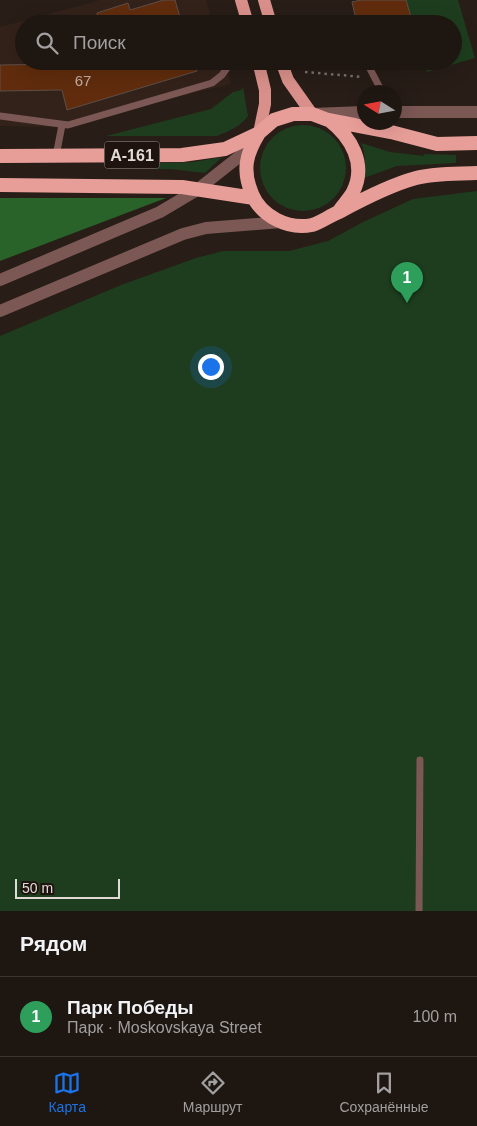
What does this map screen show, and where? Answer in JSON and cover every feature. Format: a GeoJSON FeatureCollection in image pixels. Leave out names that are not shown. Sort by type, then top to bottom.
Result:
{"type":"FeatureCollection","features":[{"type":"Feature","properties":{"kind":"highway","name":"А-161"},"geometry":{"type":"LineString","coordinates":[[0,156],[182,155],[225,149],[259,133],[274,120],[293,114],[312,114],[328,120],[391,132],[438,144],[477,143]]}},
{"type":"Feature","properties":{"kind":"highway","name":"А-161"},"geometry":{"type":"LineString","coordinates":[[328,120],[341,130],[351,142],[358,174],[353,192],[338,212]]}},
{"type":"Feature","properties":{"kind":"highway","name":"А-161"},"geometry":{"type":"LineString","coordinates":[[259,133],[250,148],[246,165],[247,182],[254,198],[263,210],[281,222],[295,225],[310,225],[324,221],[338,212],[382,191],[416,178],[477,173]]}},
{"type":"Feature","properties":{"kind":"highway","name":"А-161"},"geometry":{"type":"LineString","coordinates":[[0,185],[182,187],[254,198]]}},
{"type":"Feature","properties":{"kind":"main road"},"geometry":{"type":"LineString","coordinates":[[241,0],[245,15]]}},
{"type":"Feature","properties":{"kind":"main road"},"geometry":{"type":"LineString","coordinates":[[264,0],[269,15]]}},
{"type":"Feature","properties":{"kind":"main road"},"geometry":{"type":"LineString","coordinates":[[259,133],[265,104],[260,70]]}},
{"type":"Feature","properties":{"kind":"main road"},"geometry":{"type":"LineString","coordinates":[[284,70],[288,80],[312,114]]}},
{"type":"Feature","properties":{"kind":"street"},"geometry":{"type":"LineString","coordinates":[[312,114],[357,112]]}},
{"type":"Feature","properties":{"kind":"street"},"geometry":{"type":"LineString","coordinates":[[402,112],[477,112]]}},
{"type":"Feature","properties":{"kind":"street"},"geometry":{"type":"LineString","coordinates":[[0,280],[160,212],[197,190],[250,148]]}},
{"type":"Feature","properties":{"kind":"street"},"geometry":{"type":"LineString","coordinates":[[0,311],[182,234],[206,228],[281,222]]}},
{"type":"Feature","properties":{"kind":"lane"},"geometry":{"type":"LineString","coordinates":[[0,116],[68,125],[212,83],[222,76],[226,70]]}},
{"type":"Feature","properties":{"kind":"lane"},"geometry":{"type":"LineString","coordinates":[[370,70],[378,85]]}},
{"type":"Feature","properties":{"kind":"lane"},"geometry":{"type":"LineString","coordinates":[[56,156],[62,125]]}},
{"type":"Feature","properties":{"kind":"lane"},"geometry":{"type":"LineString","coordinates":[[419,911],[420,760]]}},
{"type":"Feature","properties":{"kind":"path"},"geometry":{"type":"LineString","coordinates":[[305,72],[375,79]]}},
{"type":"Feature","properties":{"kind":"shaded area"},"geometry":{"type":"Polygon","coordinates":[[[101,0],[206,0],[210,15],[45,15],[101,0]]]}},
{"type":"Feature","properties":{"kind":"shaded area"},"geometry":{"type":"Polygon","coordinates":[[[15,23],[15,70],[227,70],[231,84],[53,127],[0,126],[0,27],[15,23]]]}},
{"type":"Feature","properties":{"kind":"green space"},"geometry":{"type":"Polygon","coordinates":[[[406,0],[458,0],[475,58],[462,62],[462,15],[410,15],[406,0]]]}},
{"type":"Feature","properties":{"kind":"green space"},"geometry":{"type":"Polygon","coordinates":[[[243,87],[248,116],[238,125],[217,136],[106,136],[211,109],[233,92],[241,90],[243,87]]]}},
{"type":"Feature","properties":{"kind":"green space"},"geometry":{"type":"Polygon","coordinates":[[[303,125],[320,128],[334,137],[343,151],[346,168],[343,185],[334,199],[320,208],[303,211],[286,208],[272,199],[263,185],[260,168],[263,151],[272,137],[286,128],[303,125]]]}},
{"type":"Feature","properties":{"kind":"green space"},"geometry":{"type":"Polygon","coordinates":[[[361,143],[390,152],[425,156],[423,154],[456,155],[456,163],[397,166],[361,179],[365,161],[361,143]]]}},
{"type":"Feature","properties":{"kind":"green space"},"geometry":{"type":"Polygon","coordinates":[[[222,157],[205,173],[170,169],[127,169],[128,164],[194,162],[222,157]]]}},
{"type":"Feature","properties":{"kind":"green space"},"geometry":{"type":"Polygon","coordinates":[[[477,191],[477,911],[0,911],[0,336],[121,285],[196,258],[223,251],[289,251],[328,241],[363,222],[413,199],[477,191]]]}},
{"type":"Feature","properties":{"kind":"green space"},"geometry":{"type":"Polygon","coordinates":[[[0,198],[166,198],[0,261],[0,198]]]}},
{"type":"Feature","properties":{"kind":"building"},"geometry":{"type":"Polygon","coordinates":[[[164,0],[175,0],[179,15],[97,15],[97,13],[128,3],[130,10],[164,0]]]}},
{"type":"Feature","properties":{"kind":"building"},"geometry":{"type":"Polygon","coordinates":[[[361,0],[406,0],[410,15],[355,15],[352,2],[361,0]]]}},
{"type":"Feature","properties":{"kind":"building"},"geometry":{"type":"Polygon","coordinates":[[[0,65],[15,65],[15,70],[197,71],[67,110],[62,90],[0,91],[0,65]]]}},
{"type":"Feature","properties":{"kind":"place","name":"Парк Победы"},"geometry":{"type":"Point","coordinates":[407,303]}}]}
